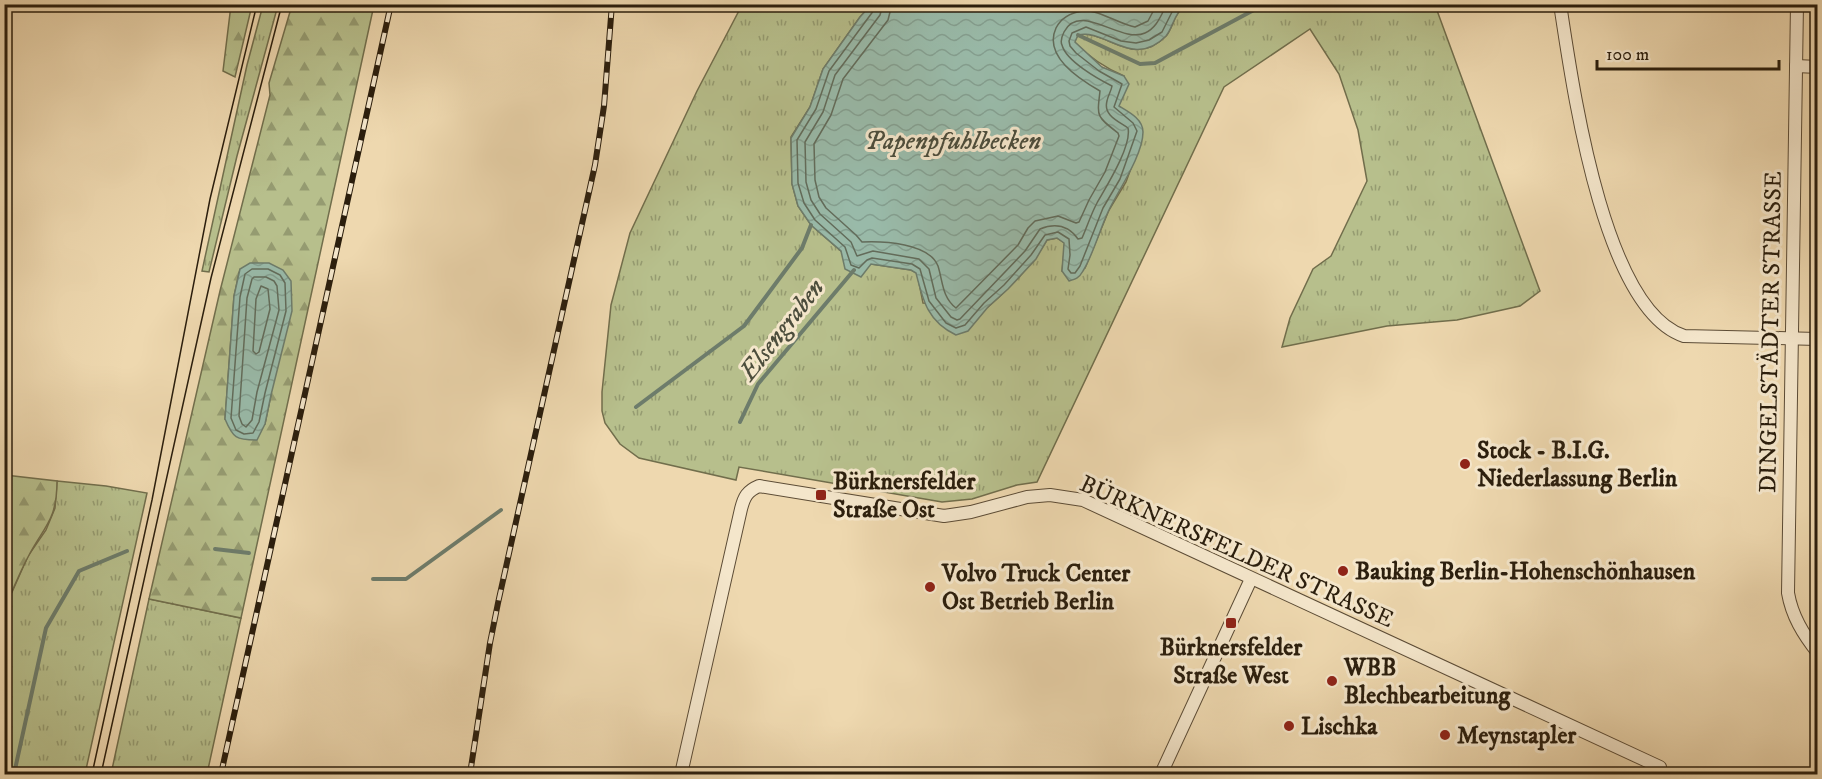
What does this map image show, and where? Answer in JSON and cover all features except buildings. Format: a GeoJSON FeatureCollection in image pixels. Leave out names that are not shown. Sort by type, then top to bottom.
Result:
{"type":"FeatureCollection","features":[{"type":"Feature","properties":{"kind":"street"},"geometry":{"type":"LineString","coordinates":[[1560,4],[1578,106],[1597,192],[1613,244],[1640,297],[1656,318],[1669,329],[1684,336],[1818,339]]}},
{"type":"Feature","properties":{"kind":"street","name":"DINGELSTÄDTER STRASSE"},"geometry":{"type":"LineString","coordinates":[[1797,4],[1788,593],[1790,606],[1803,633],[1818,653]]}},
{"type":"Feature","properties":{"kind":"street"},"geometry":{"type":"LineString","coordinates":[[1796,66],[1818,67]]}},
{"type":"Feature","properties":{"kind":"street","name":"BÜRKNERSFELDER STRASSE"},"geometry":{"type":"LineString","coordinates":[[681,774],[744,498],[750,489],[759,486],[944,516],[971,512],[1027,497],[1063,496],[1083,500],[1660,767]]}},
{"type":"Feature","properties":{"kind":"street"},"geometry":{"type":"LineString","coordinates":[[1161,774],[1251,579]]}},
{"type":"Feature","properties":{"kind":"green space"},"geometry":{"type":"Polygon","coordinates":[[[231,5],[252,5],[235,77],[223,71],[231,5]]]}},
{"type":"Feature","properties":{"kind":"green space"},"geometry":{"type":"Polygon","coordinates":[[[263,5],[278,5],[237,156],[209,272],[202,271],[247,65],[263,5]]]}},
{"type":"Feature","properties":{"kind":"green space"},"geometry":{"type":"Polygon","coordinates":[[[292,5],[374,5],[241,618],[149,599],[220,291],[270,95],[269,83],[292,5]],[[240,269],[234,296],[225,419],[265,424],[271,395],[240,269]]]}},
{"type":"Feature","properties":{"kind":"green space"},"geometry":{"type":"Polygon","coordinates":[[[742,5],[871,5],[823,69],[810,107],[791,137],[792,184],[798,206],[811,225],[841,251],[871,264],[917,273],[923,303],[988,307],[1035,259],[1047,240],[1057,238],[1065,243],[1062,271],[1085,268],[1109,210],[1126,182],[1141,141],[1119,106],[1124,76],[1104,66],[1074,42],[1078,35],[1088,34],[1120,46],[1142,49],[1154,45],[1166,36],[1178,12],[1185,5],[1435,5],[1540,291],[1520,306],[1457,320],[1387,326],[1282,347],[1290,318],[1313,269],[1331,256],[1367,181],[1358,130],[1339,74],[1310,29],[1224,87],[1037,482],[1017,485],[972,499],[942,502],[739,467],[736,480],[639,458],[620,444],[605,423],[602,411],[611,305],[630,233],[697,91],[742,5]]]}},
{"type":"Feature","properties":{"kind":"green space"},"geometry":{"type":"Polygon","coordinates":[[[5,475],[57,481],[52,514],[25,563],[5,608],[5,475]]]}},
{"type":"Feature","properties":{"kind":"green space"},"geometry":{"type":"Polygon","coordinates":[[[57,481],[147,493],[85,774],[5,774],[5,608],[28,556],[46,530],[55,508],[57,481]]]}},
{"type":"Feature","properties":{"kind":"green space"},"geometry":{"type":"Polygon","coordinates":[[[149,599],[241,618],[207,774],[111,774],[149,599]]]}},
{"type":"Feature","properties":{"kind":"water","name":"Papenpfuhlbecken"},"geometry":{"type":"Polygon","coordinates":[[[871,5],[1185,5],[1178,12],[1166,36],[1154,45],[1142,49],[1131,49],[1088,34],[1078,35],[1075,42],[1102,67],[1124,76],[1129,84],[1119,106],[1141,123],[1143,132],[1135,162],[1108,212],[1090,257],[1079,277],[1069,281],[1062,271],[1064,243],[1057,238],[1047,240],[1036,259],[988,307],[968,331],[956,335],[939,324],[928,310],[916,273],[911,270],[871,264],[861,277],[845,269],[841,251],[811,225],[798,206],[792,184],[791,138],[810,107],[823,69],[871,5]]]}},
{"type":"Feature","properties":{"kind":"water"},"geometry":{"type":"Polygon","coordinates":[[[250,263],[269,263],[283,270],[291,281],[292,311],[265,424],[257,440],[236,437],[225,419],[234,296],[240,269],[250,263]]]}},
{"type":"Feature","properties":{"kind":"waterway"},"geometry":{"type":"LineString","coordinates":[[1078,35],[1140,64],[1155,63],[1265,4]]}},
{"type":"Feature","properties":{"kind":"waterway"},"geometry":{"type":"LineString","coordinates":[[636,407],[744,326],[802,248],[811,225]]}},
{"type":"Feature","properties":{"kind":"waterway","name":"Elsengraben"},"geometry":{"type":"LineString","coordinates":[[740,422],[758,384],[854,270]]}},
{"type":"Feature","properties":{"kind":"waterway"},"geometry":{"type":"LineString","coordinates":[[373,579],[406,579],[501,510]]}},
{"type":"Feature","properties":{"kind":"waterway"},"geometry":{"type":"LineString","coordinates":[[215,549],[249,553]]}},
{"type":"Feature","properties":{"kind":"waterway"},"geometry":{"type":"LineString","coordinates":[[14,774],[46,628],[79,571],[127,551]]}},
{"type":"Feature","properties":{"kind":"tram line"},"geometry":{"type":"LineString","coordinates":[[92,774],[152,500],[210,199],[257,4]]}},
{"type":"Feature","properties":{"kind":"tram line"},"geometry":{"type":"LineString","coordinates":[[101,774],[211,278],[282,4]]}},
{"type":"Feature","properties":{"kind":"railway"},"geometry":{"type":"LineString","coordinates":[[221,774],[391,4]]}},
{"type":"Feature","properties":{"kind":"railway"},"geometry":{"type":"LineString","coordinates":[[470,774],[498,603],[595,165],[604,106],[612,4]]}},
{"type":"Feature","properties":{"kind":"place","name":"Stock - B.I.G. Niederlassung Berlin"},"geometry":{"type":"Point","coordinates":[1465,464]}},
{"type":"Feature","properties":{"kind":"place","name":"Bürknersfelder Straße Ost"},"geometry":{"type":"Point","coordinates":[821,495]}},
{"type":"Feature","properties":{"kind":"place","name":"Bauking Berlin-Hohenschönhausen"},"geometry":{"type":"Point","coordinates":[1343,571]}},
{"type":"Feature","properties":{"kind":"place","name":"Volvo Truck Center Ost Betrieb Berlin"},"geometry":{"type":"Point","coordinates":[930,587]}},
{"type":"Feature","properties":{"kind":"place","name":"Bürknersfelder Straße West"},"geometry":{"type":"Point","coordinates":[1231,623]}},
{"type":"Feature","properties":{"kind":"place","name":"WBB Blechbearbeitung"},"geometry":{"type":"Point","coordinates":[1332,681]}},
{"type":"Feature","properties":{"kind":"place","name":"Lischka"},"geometry":{"type":"Point","coordinates":[1289,726]}},
{"type":"Feature","properties":{"kind":"place","name":"Meynstapler"},"geometry":{"type":"Point","coordinates":[1445,735]}}]}
